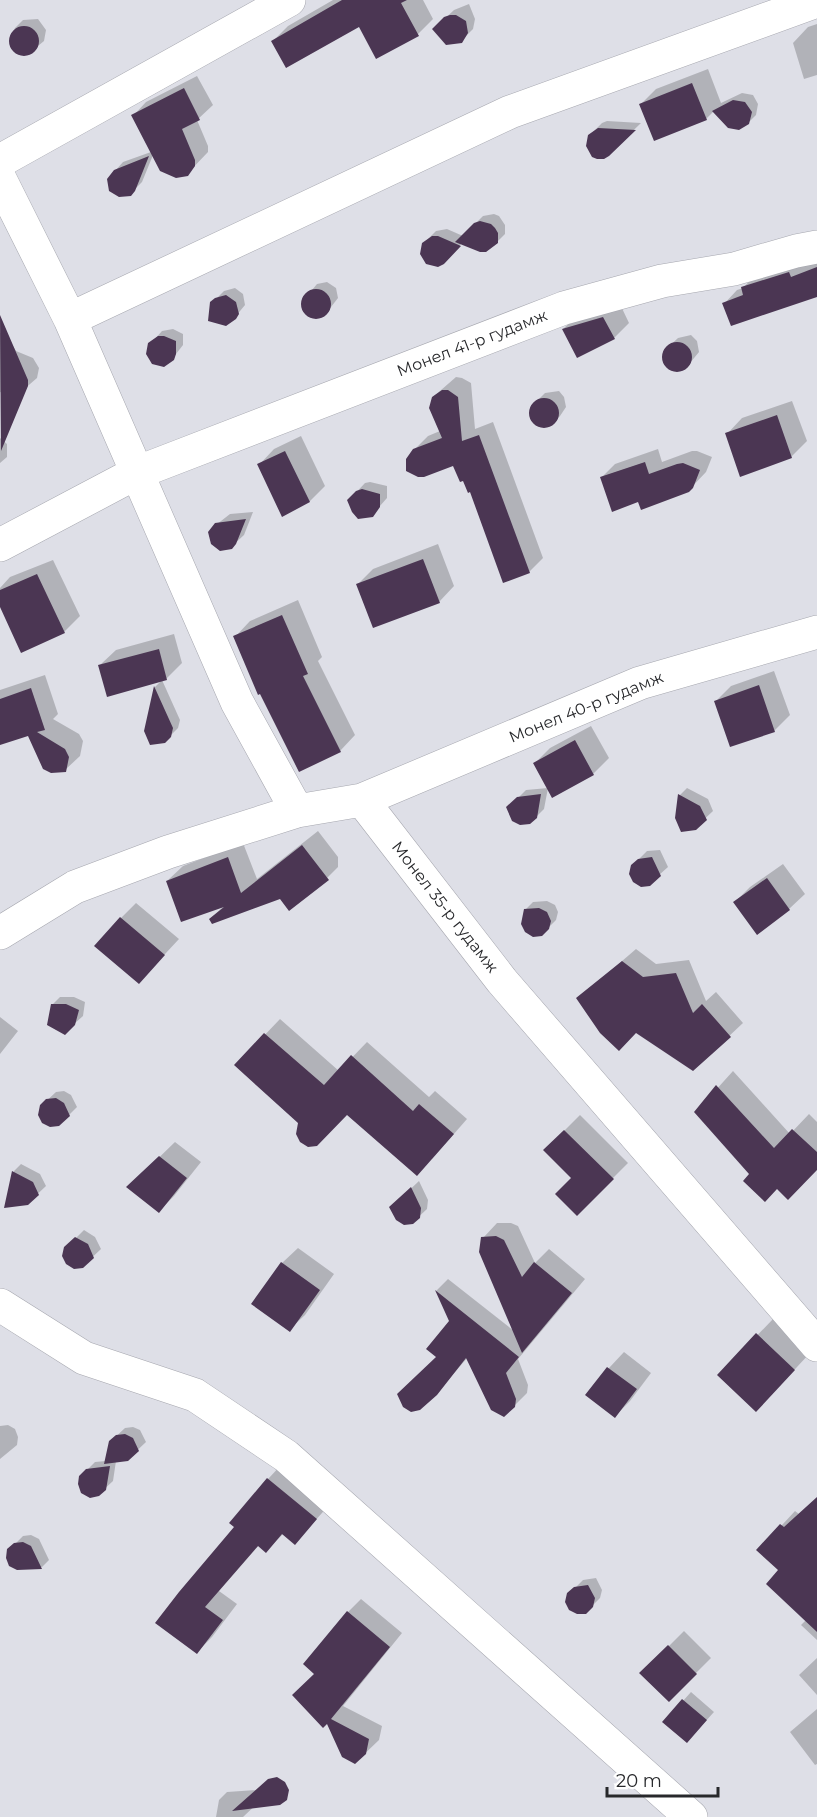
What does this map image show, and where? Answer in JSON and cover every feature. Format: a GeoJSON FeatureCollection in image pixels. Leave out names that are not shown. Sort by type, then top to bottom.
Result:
{"type":"FeatureCollection","features":[{"type":"Feature","properties":{"kind":"street"},"geometry":{"type":"LineString","coordinates":[[0,161],[289,0]]}},
{"type":"Feature","properties":{"kind":"street"},"geometry":{"type":"LineString","coordinates":[[70,320],[510,112],[817,1]]}},
{"type":"Feature","properties":{"kind":"street"},"geometry":{"type":"LineString","coordinates":[[0,179],[70,320],[237,702],[297,811]]}},
{"type":"Feature","properties":{"kind":"street","name":"Монел 41-р гудамж"},"geometry":{"type":"LineString","coordinates":[[0,545],[136,473],[564,308],[662,281],[734,269],[817,247]]}},
{"type":"Feature","properties":{"kind":"street","name":"Монел 40-р гудамж"},"geometry":{"type":"LineString","coordinates":[[362,800],[640,683],[817,632]]}},
{"type":"Feature","properties":{"kind":"street"},"geometry":{"type":"LineString","coordinates":[[0,933],[75,887],[168,852],[297,811],[362,800]]}},
{"type":"Feature","properties":{"kind":"street","name":"Монел 35-р гудамж"},"geometry":{"type":"LineString","coordinates":[[362,800],[502,981],[817,1345]]}},
{"type":"Feature","properties":{"kind":"street"},"geometry":{"type":"LineString","coordinates":[[0,1305],[84,1359],[195,1395],[286,1456],[691,1817]]}},
{"type":"Feature","properties":{"kind":"building"},"geometry":{"type":"Polygon","coordinates":[[[342,0],[407,0],[401,3],[419,36],[376,59],[359,27],[286,68],[271,41],[342,0]]]}},
{"type":"Feature","properties":{"kind":"building"},"geometry":{"type":"Polygon","coordinates":[[[456,15],[466,21],[468,33],[462,43],[446,45],[432,29],[444,17],[456,15]]]}},
{"type":"Feature","properties":{"kind":"building"},"geometry":{"type":"Polygon","coordinates":[[[24,26],[35,30],[39,41],[35,52],[24,56],[13,52],[9,41],[13,30],[24,26]]]}},
{"type":"Feature","properties":{"kind":"building"},"geometry":{"type":"Polygon","coordinates":[[[692,83],[707,120],[654,141],[639,104],[692,83]]]}},
{"type":"Feature","properties":{"kind":"building"},"geometry":{"type":"Polygon","coordinates":[[[184,88],[200,120],[182,129],[195,160],[195,166],[188,176],[176,178],[160,171],[131,115],[184,88]]]}},
{"type":"Feature","properties":{"kind":"building"},"geometry":{"type":"Polygon","coordinates":[[[733,100],[745,102],[752,112],[749,124],[739,130],[728,128],[712,111],[733,100]]]}},
{"type":"Feature","properties":{"kind":"building"},"geometry":{"type":"Polygon","coordinates":[[[598,128],[636,130],[609,156],[597,159],[592,157],[586,146],[588,135],[598,128]]]}},
{"type":"Feature","properties":{"kind":"building"},"geometry":{"type":"Polygon","coordinates":[[[149,156],[131,196],[119,197],[109,191],[107,179],[114,170],[149,156]]]}},
{"type":"Feature","properties":{"kind":"building"},"geometry":{"type":"Polygon","coordinates":[[[480,221],[491,224],[495,228],[498,233],[498,243],[486,252],[480,252],[455,242],[474,223],[480,221]]]}},
{"type":"Feature","properties":{"kind":"building"},"geometry":{"type":"Polygon","coordinates":[[[432,236],[438,236],[461,246],[444,264],[438,267],[426,264],[420,254],[422,243],[432,236]]]}},
{"type":"Feature","properties":{"kind":"building"},"geometry":{"type":"Polygon","coordinates":[[[817,267],[817,297],[731,326],[722,303],[743,295],[741,287],[789,272],[791,277],[817,267]]]}},
{"type":"Feature","properties":{"kind":"building"},"geometry":{"type":"Polygon","coordinates":[[[316,289],[327,293],[331,304],[327,315],[316,319],[305,315],[301,304],[305,293],[316,289]]]}},
{"type":"Feature","properties":{"kind":"building"},"geometry":{"type":"Polygon","coordinates":[[[226,295],[236,302],[239,314],[236,319],[226,326],[208,321],[210,302],[226,295]]]}},
{"type":"Feature","properties":{"kind":"building"},"geometry":{"type":"Polygon","coordinates":[[[0,315],[28,380],[28,386],[1,451],[0,315]]]}},
{"type":"Feature","properties":{"kind":"building"},"geometry":{"type":"Polygon","coordinates":[[[603,317],[615,339],[577,358],[562,329],[603,317]]]}},
{"type":"Feature","properties":{"kind":"building"},"geometry":{"type":"Polygon","coordinates":[[[158,336],[176,341],[174,360],[164,367],[152,364],[146,354],[148,343],[158,336]]]}},
{"type":"Feature","properties":{"kind":"building"},"geometry":{"type":"Polygon","coordinates":[[[677,342],[688,346],[692,357],[688,368],[677,372],[666,368],[662,357],[666,346],[677,342]]]}},
{"type":"Feature","properties":{"kind":"building"},"geometry":{"type":"Polygon","coordinates":[[[442,390],[448,390],[458,397],[462,441],[479,435],[530,573],[503,583],[470,492],[468,493],[463,481],[460,482],[453,466],[424,477],[418,477],[406,471],[406,459],[413,449],[442,438],[429,408],[432,397],[442,390]]]}},
{"type":"Feature","properties":{"kind":"building"},"geometry":{"type":"Polygon","coordinates":[[[544,398],[555,402],[559,413],[555,424],[544,428],[533,424],[529,413],[533,402],[544,398]]]}},
{"type":"Feature","properties":{"kind":"building"},"geometry":{"type":"Polygon","coordinates":[[[777,415],[792,458],[740,477],[725,433],[777,415]]]}},
{"type":"Feature","properties":{"kind":"building"},"geometry":{"type":"Polygon","coordinates":[[[285,451],[310,502],[282,517],[257,464],[285,451]]]}},
{"type":"Feature","properties":{"kind":"building"},"geometry":{"type":"Polygon","coordinates":[[[645,462],[649,474],[683,463],[700,470],[689,492],[641,510],[638,502],[612,512],[600,477],[645,462]]]}},
{"type":"Feature","properties":{"kind":"building"},"geometry":{"type":"Polygon","coordinates":[[[362,489],[380,494],[380,507],[373,517],[358,519],[347,500],[356,491],[362,489]]]}},
{"type":"Feature","properties":{"kind":"building"},"geometry":{"type":"Polygon","coordinates":[[[246,519],[232,549],[220,551],[211,544],[208,532],[215,523],[246,519]]]}},
{"type":"Feature","properties":{"kind":"building"},"geometry":{"type":"Polygon","coordinates":[[[423,559],[440,603],[373,628],[356,584],[423,559]]]}},
{"type":"Feature","properties":{"kind":"building"},"geometry":{"type":"Polygon","coordinates":[[[37,574],[65,633],[21,653],[0,607],[0,590],[37,574]]]}},
{"type":"Feature","properties":{"kind":"building"},"geometry":{"type":"Polygon","coordinates":[[[282,615],[308,674],[303,676],[341,752],[299,772],[260,694],[258,695],[233,636],[282,615]]]}},
{"type":"Feature","properties":{"kind":"building"},"geometry":{"type":"Polygon","coordinates":[[[159,649],[167,680],[107,697],[98,665],[159,649]]]}},
{"type":"Feature","properties":{"kind":"building"},"geometry":{"type":"Polygon","coordinates":[[[759,685],[775,732],[730,747],[714,701],[759,685]]]}},
{"type":"Feature","properties":{"kind":"building"},"geometry":{"type":"Polygon","coordinates":[[[154,686],[173,728],[171,737],[165,743],[150,745],[144,731],[154,686]]]}},
{"type":"Feature","properties":{"kind":"building"},"geometry":{"type":"Polygon","coordinates":[[[31,688],[45,730],[37,732],[65,749],[69,757],[66,772],[51,773],[43,769],[28,736],[0,745],[0,699],[31,688]]]}},
{"type":"Feature","properties":{"kind":"building"},"geometry":{"type":"Polygon","coordinates":[[[575,740],[594,775],[552,798],[533,763],[575,740]]]}},
{"type":"Feature","properties":{"kind":"building"},"geometry":{"type":"Polygon","coordinates":[[[541,794],[537,818],[530,824],[520,825],[512,821],[506,807],[517,797],[541,794]]]}},
{"type":"Feature","properties":{"kind":"building"},"geometry":{"type":"Polygon","coordinates":[[[678,794],[700,806],[707,820],[696,830],[681,832],[675,818],[678,794]]]}},
{"type":"Feature","properties":{"kind":"building"},"geometry":{"type":"Polygon","coordinates":[[[302,845],[329,880],[289,911],[280,899],[212,924],[209,919],[224,907],[181,922],[166,881],[228,857],[241,893],[302,845]]]}},
{"type":"Feature","properties":{"kind":"building"},"geometry":{"type":"Polygon","coordinates":[[[652,857],[661,876],[650,886],[641,887],[633,882],[629,874],[631,865],[638,859],[652,857]]]}},
{"type":"Feature","properties":{"kind":"building"},"geometry":{"type":"Polygon","coordinates":[[[767,878],[790,910],[757,935],[733,902],[767,878]]]}},
{"type":"Feature","properties":{"kind":"building"},"geometry":{"type":"Polygon","coordinates":[[[539,908],[547,912],[551,921],[549,929],[542,936],[533,937],[525,932],[521,924],[524,909],[539,908]]]}},
{"type":"Feature","properties":{"kind":"building"},"geometry":{"type":"Polygon","coordinates":[[[120,917],[165,955],[139,984],[94,946],[120,917]]]}},
{"type":"Feature","properties":{"kind":"building"},"geometry":{"type":"Polygon","coordinates":[[[622,961],[643,977],[676,973],[693,1013],[702,1004],[731,1037],[693,1071],[636,1033],[619,1051],[600,1033],[576,998],[622,961]]]}},
{"type":"Feature","properties":{"kind":"building"},"geometry":{"type":"Polygon","coordinates":[[[51,1004],[66,1004],[79,1010],[75,1025],[65,1035],[47,1025],[51,1004]]]}},
{"type":"Feature","properties":{"kind":"building"},"geometry":{"type":"Polygon","coordinates":[[[264,1033],[324,1085],[351,1055],[413,1111],[419,1104],[454,1134],[417,1176],[347,1115],[317,1146],[308,1147],[300,1142],[296,1134],[298,1123],[234,1065],[264,1033]]]}},
{"type":"Feature","properties":{"kind":"building"},"geometry":{"type":"Polygon","coordinates":[[[716,1085],[774,1148],[792,1129],[817,1152],[817,1170],[788,1200],[777,1189],[765,1202],[743,1181],[749,1174],[694,1112],[716,1085]]]}},
{"type":"Feature","properties":{"kind":"building"},"geometry":{"type":"Polygon","coordinates":[[[56,1098],[64,1103],[70,1116],[59,1126],[50,1127],[42,1123],[38,1115],[40,1105],[46,1099],[56,1098]]]}},
{"type":"Feature","properties":{"kind":"building"},"geometry":{"type":"Polygon","coordinates":[[[564,1130],[614,1179],[577,1216],[555,1194],[571,1178],[543,1150],[564,1130]]]}},
{"type":"Feature","properties":{"kind":"building"},"geometry":{"type":"Polygon","coordinates":[[[159,1156],[187,1178],[159,1213],[126,1187],[159,1156]]]}},
{"type":"Feature","properties":{"kind":"building"},"geometry":{"type":"Polygon","coordinates":[[[12,1171],[33,1182],[39,1195],[28,1205],[4,1208],[12,1171]]]}},
{"type":"Feature","properties":{"kind":"building"},"geometry":{"type":"Polygon","coordinates":[[[411,1187],[421,1208],[420,1218],[413,1224],[404,1225],[396,1220],[389,1207],[411,1187]]]}},
{"type":"Feature","properties":{"kind":"building"},"geometry":{"type":"Polygon","coordinates":[[[496,1236],[504,1240],[522,1277],[534,1262],[572,1293],[522,1353],[479,1252],[481,1237],[496,1236]]]}},
{"type":"Feature","properties":{"kind":"building"},"geometry":{"type":"Polygon","coordinates":[[[75,1237],[88,1244],[94,1258],[83,1268],[74,1269],[66,1264],[62,1256],[64,1247],[75,1237]]]}},
{"type":"Feature","properties":{"kind":"building"},"geometry":{"type":"Polygon","coordinates":[[[281,1262],[320,1290],[290,1332],[251,1304],[281,1262]]]}},
{"type":"Feature","properties":{"kind":"building"},"geometry":{"type":"Polygon","coordinates":[[[435,1290],[519,1357],[506,1373],[516,1399],[515,1407],[504,1417],[491,1410],[466,1358],[437,1395],[420,1410],[411,1412],[403,1407],[397,1394],[436,1357],[426,1349],[449,1321],[435,1290]]]}},
{"type":"Feature","properties":{"kind":"building"},"geometry":{"type":"Polygon","coordinates":[[[756,1333],[795,1370],[756,1412],[717,1375],[756,1333]]]}},
{"type":"Feature","properties":{"kind":"building"},"geometry":{"type":"Polygon","coordinates":[[[607,1367],[637,1389],[615,1418],[585,1395],[607,1367]]]}},
{"type":"Feature","properties":{"kind":"building"},"geometry":{"type":"Polygon","coordinates":[[[125,1434],[133,1438],[139,1451],[128,1461],[104,1464],[109,1441],[116,1435],[125,1434]]]}},
{"type":"Feature","properties":{"kind":"building"},"geometry":{"type":"Polygon","coordinates":[[[110,1466],[106,1490],[99,1496],[90,1498],[81,1493],[78,1484],[79,1476],[86,1469],[110,1466]]]}},
{"type":"Feature","properties":{"kind":"building"},"geometry":{"type":"Polygon","coordinates":[[[267,1478],[317,1519],[295,1545],[282,1534],[266,1553],[258,1546],[205,1607],[223,1620],[197,1654],[155,1623],[234,1527],[229,1523],[267,1478]]]}},
{"type":"Feature","properties":{"kind":"building"},"geometry":{"type":"Polygon","coordinates":[[[817,1497],[817,1632],[766,1584],[778,1570],[756,1550],[780,1524],[784,1527],[817,1497]]]}},
{"type":"Feature","properties":{"kind":"building"},"geometry":{"type":"Polygon","coordinates":[[[23,1542],[31,1546],[42,1569],[17,1570],[9,1566],[6,1558],[7,1549],[14,1543],[23,1542]]]}},
{"type":"Feature","properties":{"kind":"building"},"geometry":{"type":"Polygon","coordinates":[[[588,1585],[595,1598],[593,1607],[586,1614],[577,1614],[569,1610],[565,1602],[567,1593],[574,1587],[588,1585]]]}},
{"type":"Feature","properties":{"kind":"building"},"geometry":{"type":"Polygon","coordinates":[[[347,1611],[390,1647],[331,1719],[369,1739],[366,1754],[355,1764],[342,1757],[327,1724],[323,1728],[292,1695],[314,1674],[303,1664],[347,1611]]]}},
{"type":"Feature","properties":{"kind":"building"},"geometry":{"type":"Polygon","coordinates":[[[668,1645],[697,1674],[669,1702],[639,1673],[668,1645]]]}},
{"type":"Feature","properties":{"kind":"building"},"geometry":{"type":"Polygon","coordinates":[[[682,1699],[707,1720],[687,1743],[662,1722],[682,1699]]]}},
{"type":"Feature","properties":{"kind":"building"},"geometry":{"type":"Polygon","coordinates":[[[277,1777],[285,1782],[289,1790],[287,1800],[280,1805],[232,1811],[268,1779],[277,1777]]]}}]}
